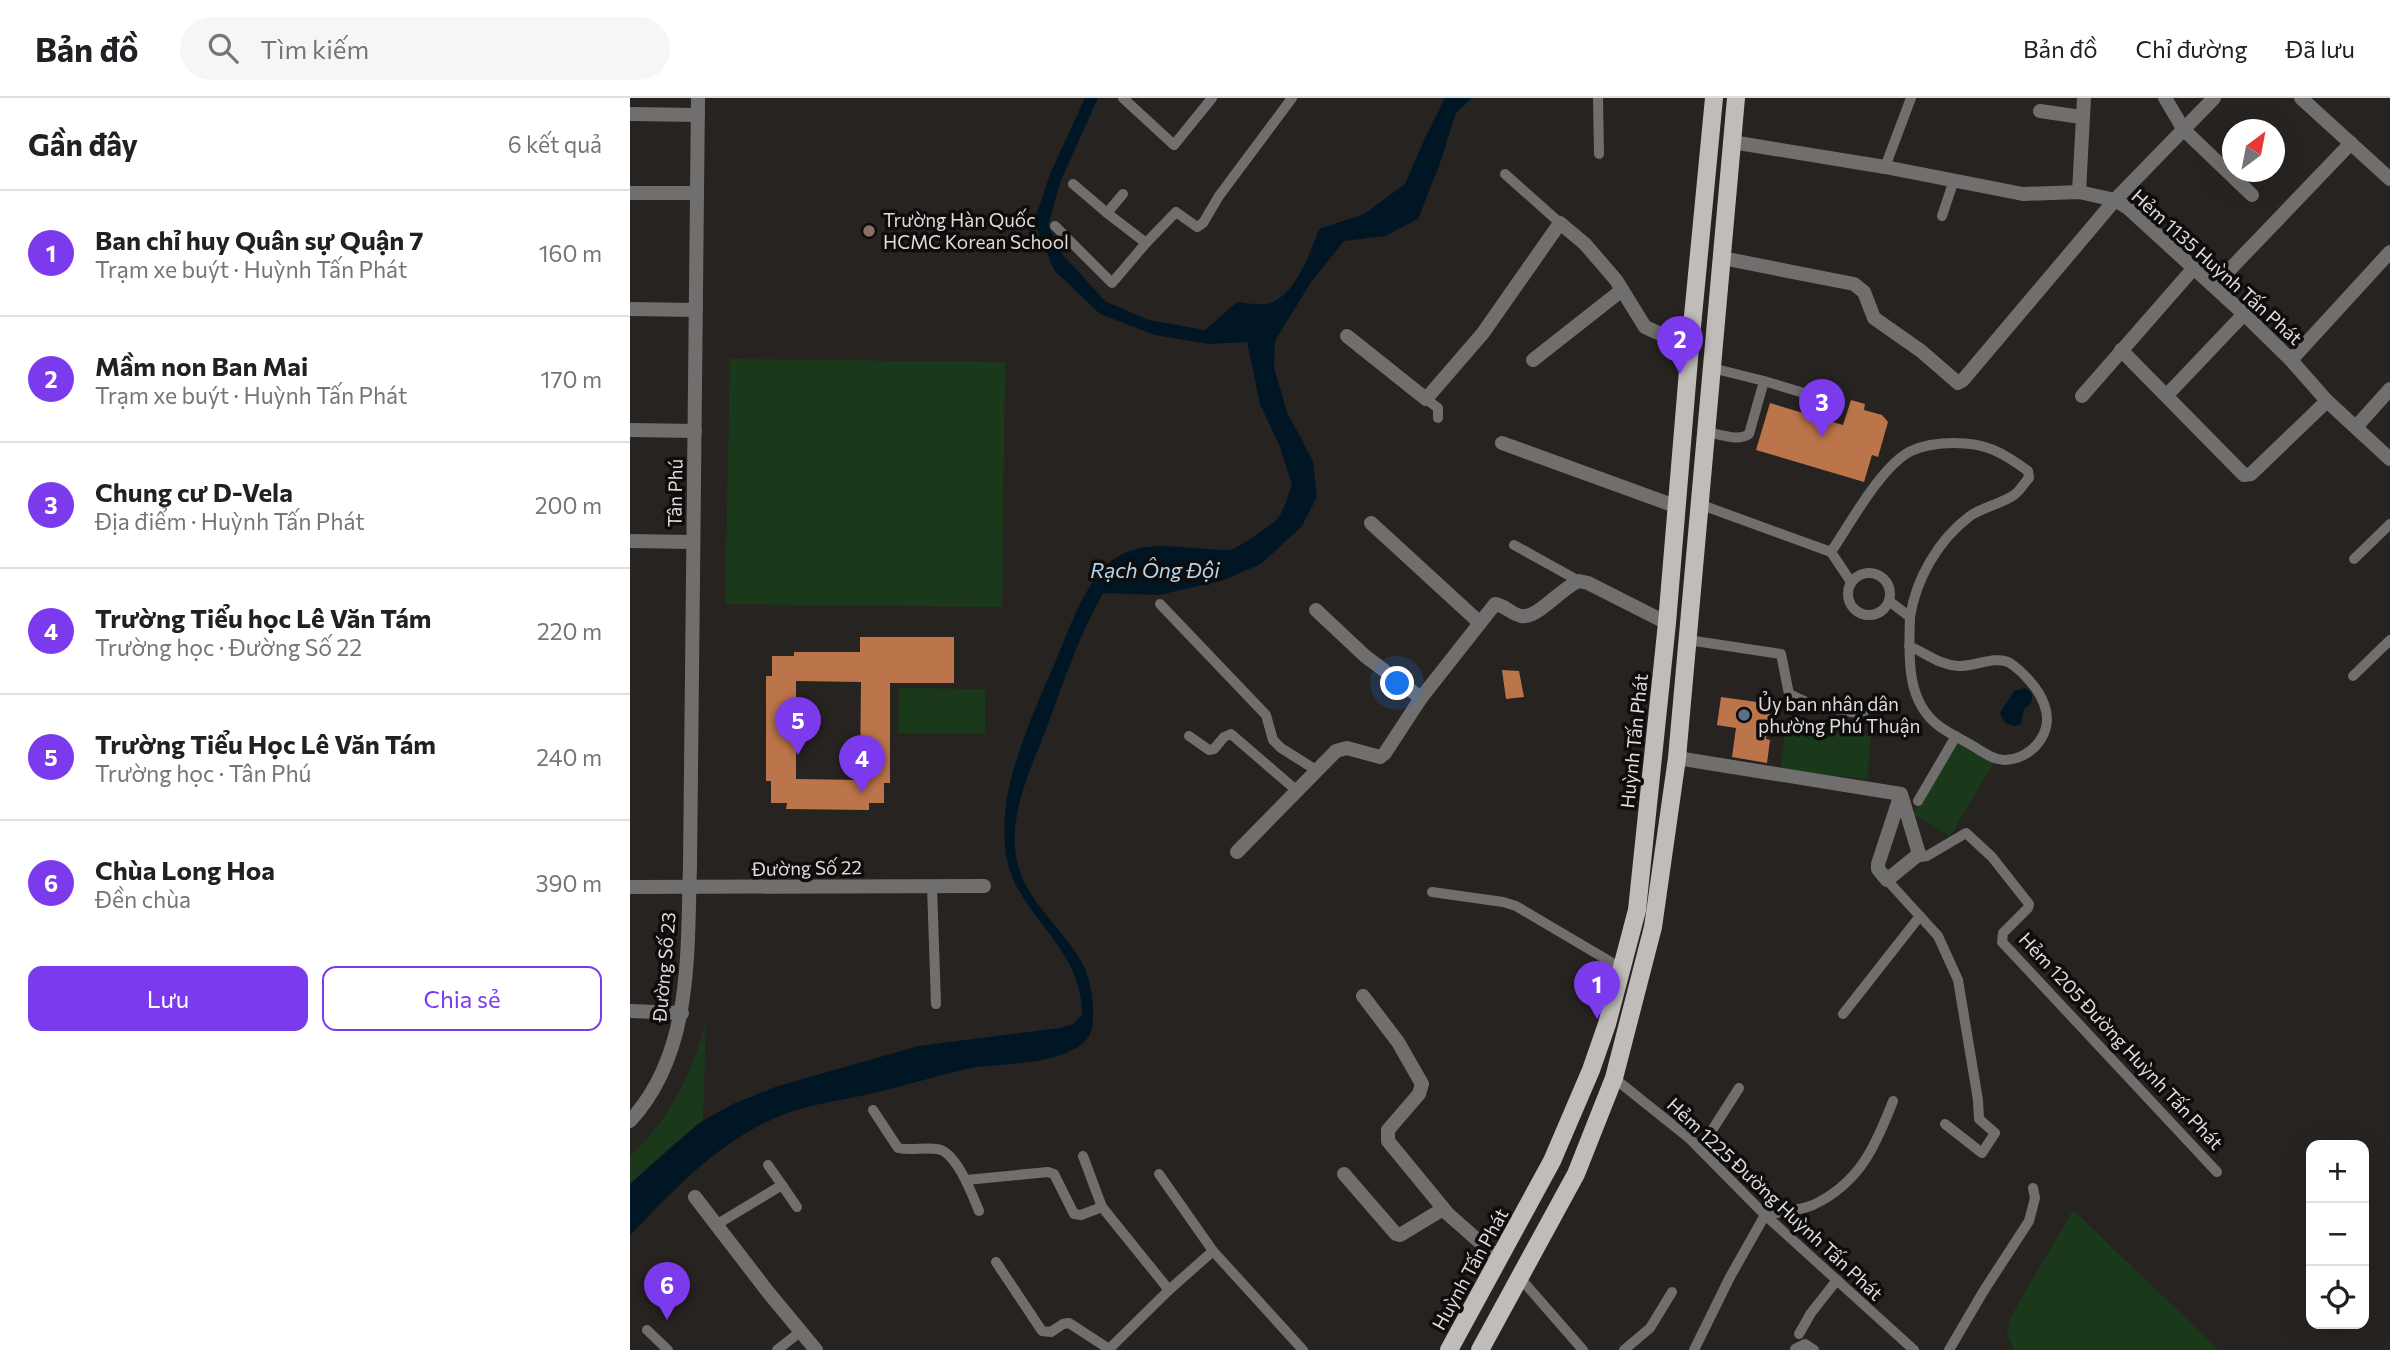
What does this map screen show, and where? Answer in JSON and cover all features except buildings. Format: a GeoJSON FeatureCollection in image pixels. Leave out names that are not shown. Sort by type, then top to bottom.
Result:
{"type":"FeatureCollection","features":[{"type":"Feature","properties":{"kind":"main road","name":"Huỳnh Tấn Phát"},"geometry":{"type":"LineString","coordinates":[[1449,1350],[1552,1161],[1591,1070],[1607,1024],[1637,910],[1667,630],[1714,98]]}},
{"type":"Feature","properties":{"kind":"main road"},"geometry":{"type":"LineString","coordinates":[[1480,1350],[1576,1174],[1614,1078],[1653,927],[1677,758],[1736,98]]}},
{"type":"Feature","properties":{"kind":"main road"},"geometry":{"type":"LineString","coordinates":[[1698,256],[1722,258]]}},
{"type":"Feature","properties":{"kind":"main road"},"geometry":{"type":"LineString","coordinates":[[1667,630],[1688,640]]}},
{"type":"Feature","properties":{"kind":"main road"},"geometry":{"type":"LineString","coordinates":[[1654,754],[1677,758]]}},
{"type":"Feature","properties":{"kind":"street","name":"Tân Phú"},"geometry":{"type":"LineString","coordinates":[[689,888],[698,98]]}},
{"type":"Feature","properties":{"kind":"street"},"geometry":{"type":"LineString","coordinates":[[2080,192],[2081,117],[2084,98]]}},
{"type":"Feature","properties":{"kind":"street"},"geometry":{"type":"LineString","coordinates":[[2165,98],[2184,130],[2252,195]]}},
{"type":"Feature","properties":{"kind":"street"},"geometry":{"type":"LineString","coordinates":[[1722,258],[1854,284],[1864,292],[1874,318],[1921,351],[1958,383],[2115,200],[2214,98]]}},
{"type":"Feature","properties":{"kind":"street"},"geometry":{"type":"LineString","coordinates":[[2301,98],[2390,179]]}},
{"type":"Feature","properties":{"kind":"street"},"geometry":{"type":"LineString","coordinates":[[2040,111],[2081,117]]}},
{"type":"Feature","properties":{"kind":"street"},"geometry":{"type":"LineString","coordinates":[[630,114],[698,115]]}},
{"type":"Feature","properties":{"kind":"street","name":"Hẻm 1135 Huỳnh Tấn Phát"},"geometry":{"type":"LineString","coordinates":[[1732,142],[1885,167],[2023,194],[2080,192],[2115,200],[2128,208],[2244,314],[2291,360],[2327,401],[2390,459]]}},
{"type":"Feature","properties":{"kind":"street"},"geometry":{"type":"LineString","coordinates":[[2214,286],[2351,143]]}},
{"type":"Feature","properties":{"kind":"street"},"geometry":{"type":"LineString","coordinates":[[630,193],[697,194]]}},
{"type":"Feature","properties":{"kind":"street"},"geometry":{"type":"LineString","coordinates":[[1347,335],[1426,399],[1483,333],[1560,223],[1585,244],[1622,290],[1645,327],[1690,347]]}},
{"type":"Feature","properties":{"kind":"street"},"geometry":{"type":"LineString","coordinates":[[2291,360],[2390,252]]}},
{"type":"Feature","properties":{"kind":"street"},"geometry":{"type":"LineString","coordinates":[[2082,396],[2193,268]]}},
{"type":"Feature","properties":{"kind":"street"},"geometry":{"type":"LineString","coordinates":[[1533,360],[1622,290]]}},
{"type":"Feature","properties":{"kind":"street"},"geometry":{"type":"LineString","coordinates":[[630,309],[696,310]]}},
{"type":"Feature","properties":{"kind":"street"},"geometry":{"type":"LineString","coordinates":[[2167,395],[2244,314]]}},
{"type":"Feature","properties":{"kind":"street"},"geometry":{"type":"LineString","coordinates":[[2121,350],[2244,475],[2251,474],[2327,401]]}},
{"type":"Feature","properties":{"kind":"street"},"geometry":{"type":"LineString","coordinates":[[2356,427],[2390,389]]}},
{"type":"Feature","properties":{"kind":"street"},"geometry":{"type":"LineString","coordinates":[[630,430],[695,431]]}},
{"type":"Feature","properties":{"kind":"street"},"geometry":{"type":"LineString","coordinates":[[1502,443],[1678,506]]}},
{"type":"Feature","properties":{"kind":"street"},"geometry":{"type":"LineString","coordinates":[[1371,523],[1480,623]]}},
{"type":"Feature","properties":{"kind":"street"},"geometry":{"type":"LineString","coordinates":[[630,541],[693,542]]}},
{"type":"Feature","properties":{"kind":"street"},"geometry":{"type":"LineString","coordinates":[[1237,852],[1336,751],[1343,748],[1380,757],[1385,753],[1421,698],[1495,604],[1499,603],[1516,615],[1530,615],[1579,581],[1588,583],[1667,630]]}},
{"type":"Feature","properties":{"kind":"street"},"geometry":{"type":"LineString","coordinates":[[1316,610],[1365,656],[1421,698]]}},
{"type":"Feature","properties":{"kind":"street"},"geometry":{"type":"LineString","coordinates":[[1677,758],[1901,794]]}},
{"type":"Feature","properties":{"kind":"street"},"geometry":{"type":"LineString","coordinates":[[1901,794],[1919,853],[1886,880],[1878,869],[1878,864],[1901,794]]}},
{"type":"Feature","properties":{"kind":"street","name":"Đường Số 22"},"geometry":{"type":"LineString","coordinates":[[630,887],[984,886]]}},
{"type":"Feature","properties":{"kind":"street","name":"Đường Số 23"},"geometry":{"type":"LineString","coordinates":[[630,1121],[658,1082],[682,1013],[689,888]]}},
{"type":"Feature","properties":{"kind":"street"},"geometry":{"type":"LineString","coordinates":[[1363,996],[1398,1042],[1422,1084],[1419,1094],[1388,1130],[1388,1140],[1443,1209],[1499,1259]]}},
{"type":"Feature","properties":{"kind":"street"},"geometry":{"type":"LineString","coordinates":[[630,1011],[682,1013]]}},
{"type":"Feature","properties":{"kind":"street"},"geometry":{"type":"LineString","coordinates":[[1344,1174],[1395,1234],[1400,1235],[1443,1209]]}},
{"type":"Feature","properties":{"kind":"street"},"geometry":{"type":"LineString","coordinates":[[695,1197],[816,1350]]}},
{"type":"Feature","properties":{"kind":"lane"},"geometry":{"type":"LineString","coordinates":[[1123,98],[1174,145],[1212,98]]}},
{"type":"Feature","properties":{"kind":"lane"},"geometry":{"type":"LineString","coordinates":[[1055,226],[1112,283],[1175,212],[1198,227],[1203,223],[1219,196],[1292,98]]}},
{"type":"Feature","properties":{"kind":"lane"},"geometry":{"type":"LineString","coordinates":[[1598,98],[1599,154]]}},
{"type":"Feature","properties":{"kind":"lane"},"geometry":{"type":"LineString","coordinates":[[1885,167],[1911,98]]}},
{"type":"Feature","properties":{"kind":"lane"},"geometry":{"type":"LineString","coordinates":[[1505,174],[1560,223]]}},
{"type":"Feature","properties":{"kind":"lane"},"geometry":{"type":"LineString","coordinates":[[1942,216],[1954,180]]}},
{"type":"Feature","properties":{"kind":"lane"},"geometry":{"type":"LineString","coordinates":[[1073,184],[1146,243]]}},
{"type":"Feature","properties":{"kind":"lane"},"geometry":{"type":"LineString","coordinates":[[1107,213],[1123,194]]}},
{"type":"Feature","properties":{"kind":"lane"},"geometry":{"type":"LineString","coordinates":[[1712,368],[1824,399]]}},
{"type":"Feature","properties":{"kind":"lane"},"geometry":{"type":"LineString","coordinates":[[1706,432],[1746,437],[1764,381]]}},
{"type":"Feature","properties":{"kind":"lane"},"geometry":{"type":"LineString","coordinates":[[1426,399],[1438,408],[1438,418]]}},
{"type":"Feature","properties":{"kind":"lane"},"geometry":{"type":"LineString","coordinates":[[1831,552],[1887,469],[1910,451],[1944,443],[1978,443],[2010,457],[2028,471],[2029,478],[2015,494],[1972,515],[1947,537],[1936,552],[1914,593],[1909,646],[1911,675],[1917,699],[1937,725],[1994,758],[2006,760],[2036,747],[2044,734],[2048,717],[2044,703],[2031,683],[2008,662],[2001,660],[1962,666],[1944,665],[1909,646]]}},
{"type":"Feature","properties":{"kind":"lane"},"geometry":{"type":"LineString","coordinates":[[1699,504],[1831,552],[1852,582]]}},
{"type":"Feature","properties":{"kind":"lane"},"geometry":{"type":"LineString","coordinates":[[2354,559],[2390,524]]}},
{"type":"Feature","properties":{"kind":"lane"},"geometry":{"type":"LineString","coordinates":[[1514,545],[1579,581]]}},
{"type":"Feature","properties":{"kind":"lane"},"geometry":{"type":"LineString","coordinates":[[1864,573],[1879,575],[1889,586],[1889,601],[1880,612],[1868,615],[1858,612],[1850,604],[1848,589],[1852,582],[1864,573]]}},
{"type":"Feature","properties":{"kind":"lane"},"geometry":{"type":"LineString","coordinates":[[1889,601],[1910,617]]}},
{"type":"Feature","properties":{"kind":"lane"},"geometry":{"type":"LineString","coordinates":[[1160,604],[1266,715],[1273,740],[1316,770]]}},
{"type":"Feature","properties":{"kind":"lane"},"geometry":{"type":"LineString","coordinates":[[1688,640],[1781,654],[1789,694],[1813,705],[1863,714]]}},
{"type":"Feature","properties":{"kind":"lane"},"geometry":{"type":"LineString","coordinates":[[2353,676],[2390,640]]}},
{"type":"Feature","properties":{"kind":"lane"},"geometry":{"type":"LineString","coordinates":[[1189,736],[1209,750],[1214,749],[1224,737],[1231,734],[1296,790]]}},
{"type":"Feature","properties":{"kind":"lane"},"geometry":{"type":"LineString","coordinates":[[1918,801],[1956,736]]}},
{"type":"Feature","properties":{"kind":"lane","name":"Hẻm 1205 Đường Huỳnh Tấn Phát"},"geometry":{"type":"LineString","coordinates":[[1919,853],[1921,857],[1927,856],[1966,833],[1992,858],[2029,904],[2003,933],[2002,942],[2217,1172]]}},
{"type":"Feature","properties":{"kind":"lane"},"geometry":{"type":"LineString","coordinates":[[1886,880],[1938,936],[1958,980],[1979,1119],[1995,1133],[1982,1153],[1945,1124]]}},
{"type":"Feature","properties":{"kind":"lane"},"geometry":{"type":"LineString","coordinates":[[933,886],[936,1004]]}},
{"type":"Feature","properties":{"kind":"lane"},"geometry":{"type":"LineString","coordinates":[[1432,892],[1516,906],[1621,968]]}},
{"type":"Feature","properties":{"kind":"lane"},"geometry":{"type":"LineString","coordinates":[[1843,1014],[1920,916]]}},
{"type":"Feature","properties":{"kind":"lane","name":"Hẻm 1225 Đường Huỳnh Tấn Phát"},"geometry":{"type":"LineString","coordinates":[[1614,1078],[1689,1138],[1765,1216],[1912,1349]]}},
{"type":"Feature","properties":{"kind":"lane"},"geometry":{"type":"LineString","coordinates":[[1700,1149],[1739,1088]]}},
{"type":"Feature","properties":{"kind":"lane"},"geometry":{"type":"LineString","coordinates":[[1694,1350],[1730,1277],[1765,1216],[1814,1204],[1857,1172],[1870,1156],[1893,1101]]}},
{"type":"Feature","properties":{"kind":"lane"},"geometry":{"type":"LineString","coordinates":[[873,1110],[898,1148],[939,1149],[950,1157],[966,1180],[979,1211]]}},
{"type":"Feature","properties":{"kind":"lane"},"geometry":{"type":"LineString","coordinates":[[1083,1156],[1102,1207],[1168,1290]]}},
{"type":"Feature","properties":{"kind":"lane"},"geometry":{"type":"LineString","coordinates":[[768,1165],[797,1207]]}},
{"type":"Feature","properties":{"kind":"lane"},"geometry":{"type":"LineString","coordinates":[[966,1180],[1048,1172],[1054,1174],[1074,1214],[1082,1215],[1102,1207]]}},
{"type":"Feature","properties":{"kind":"lane"},"geometry":{"type":"LineString","coordinates":[[1159,1174],[1213,1251],[1303,1350]]}},
{"type":"Feature","properties":{"kind":"lane"},"geometry":{"type":"LineString","coordinates":[[716,1225],[782,1185]]}},
{"type":"Feature","properties":{"kind":"lane"},"geometry":{"type":"LineString","coordinates":[[1949,1350],[2029,1221],[2035,1198],[2034,1188]]}},
{"type":"Feature","properties":{"kind":"lane"},"geometry":{"type":"LineString","coordinates":[[996,1262],[1042,1331],[1051,1332],[1069,1323],[1109,1350],[1168,1290],[1213,1251]]}},
{"type":"Feature","properties":{"kind":"lane"},"geometry":{"type":"LineString","coordinates":[[1521,1279],[1583,1350]]}},
{"type":"Feature","properties":{"kind":"lane"},"geometry":{"type":"LineString","coordinates":[[1800,1334],[1811,1313],[1837,1280]]}},
{"type":"Feature","properties":{"kind":"lane"},"geometry":{"type":"LineString","coordinates":[[1624,1350],[1650,1328],[1672,1292]]}},
{"type":"Feature","properties":{"kind":"lane"},"geometry":{"type":"LineString","coordinates":[[647,1330],[668,1350]]}},
{"type":"Feature","properties":{"kind":"lane"},"geometry":{"type":"LineString","coordinates":[[777,1350],[800,1332]]}},
{"type":"Feature","properties":{"kind":"lane"},"geometry":{"type":"LineString","coordinates":[[1796,1349],[1805,1344],[1814,1350]]}},
{"type":"Feature","properties":{"kind":"green space"},"geometry":{"type":"Polygon","coordinates":[[[730,359],[1005,362],[1002,607],[725,604],[730,359]]]}},
{"type":"Feature","properties":{"kind":"green space"},"geometry":{"type":"Polygon","coordinates":[[[899,688],[985,689],[985,733],[898,733],[899,688]]]}},
{"type":"Feature","properties":{"kind":"green space"},"geometry":{"type":"Polygon","coordinates":[[[1785,728],[1871,736],[1867,779],[1781,770],[1785,728]]]}},
{"type":"Feature","properties":{"kind":"green space"},"geometry":{"type":"Polygon","coordinates":[[[1957,740],[1994,763],[1950,836],[1913,814],[1957,740]]]}},
{"type":"Feature","properties":{"kind":"green space"},"geometry":{"type":"Polygon","coordinates":[[[706,1022],[703,1121],[630,1184],[630,1156],[657,1127],[678,1095],[706,1022]]]}},
{"type":"Feature","properties":{"kind":"green space"},"geometry":{"type":"Polygon","coordinates":[[[2073,1210],[2219,1350],[2014,1350],[2007,1334],[2009,1320],[2073,1210]]]}},
{"type":"Feature","properties":{"kind":"water","name":"Rạch Ông Đội"},"geometry":{"type":"Polygon","coordinates":[[[1085,98],[1098,98],[1061,180],[1048,225],[1063,255],[1105,301],[1148,320],[1205,330],[1237,302],[1267,304],[1280,298],[1301,271],[1319,229],[1364,214],[1405,184],[1445,98],[1472,98],[1456,113],[1418,219],[1385,236],[1344,241],[1311,282],[1275,341],[1274,368],[1287,412],[1313,461],[1317,497],[1302,526],[1261,564],[1221,581],[1159,595],[1103,593],[1073,657],[1023,791],[1015,826],[1015,843],[1017,861],[1028,890],[1074,950],[1087,974],[1093,1016],[1087,1039],[1063,1055],[1047,1059],[966,1069],[782,1115],[738,1138],[718,1152],[682,1183],[630,1235],[630,1184],[699,1123],[733,1104],[778,1086],[919,1046],[1060,1028],[1073,1024],[1082,1015],[1075,976],[1057,944],[1014,881],[1005,851],[1007,797],[1028,726],[1079,606],[1107,564],[1132,550],[1146,547],[1233,549],[1277,519],[1292,485],[1280,447],[1260,404],[1247,342],[1209,344],[1155,335],[1100,314],[1054,270],[1034,221],[1051,172],[1085,98]]]}},
{"type":"Feature","properties":{"kind":"water"},"geometry":{"type":"Polygon","coordinates":[[[2025,688],[2031,692],[2032,700],[2024,709],[2021,724],[2014,726],[2005,723],[2000,713],[2014,691],[2025,688]]]}},
{"type":"Feature","properties":{"kind":"place","name":"Trường Hàn Quốc HCMC Korean School"},"geometry":{"type":"Point","coordinates":[869,231]}},
{"type":"Feature","properties":{"kind":"place","name":"Mầm non Ban Mai"},"geometry":{"type":"Point","coordinates":[1680,374]}},
{"type":"Feature","properties":{"kind":"place","name":"Chung cư D-Vela"},"geometry":{"type":"Point","coordinates":[1822,437]}},
{"type":"Feature","properties":{"kind":"place","name":"Ủy ban nhân dân phường Phú Thuận"},"geometry":{"type":"Point","coordinates":[1744,715]}},
{"type":"Feature","properties":{"kind":"place","name":"Trường Tiểu Học Lê Văn Tám"},"geometry":{"type":"Point","coordinates":[798,755]}},
{"type":"Feature","properties":{"kind":"place","name":"Trường Tiểu học Lê Văn Tám"},"geometry":{"type":"Point","coordinates":[862,793]}},
{"type":"Feature","properties":{"kind":"place","name":"Ban chỉ huy Quân sự Quận 7"},"geometry":{"type":"Point","coordinates":[1597,1019]}},
{"type":"Feature","properties":{"kind":"place","name":"Chùa Long Hoa"},"geometry":{"type":"Point","coordinates":[667,1320]}}]}
